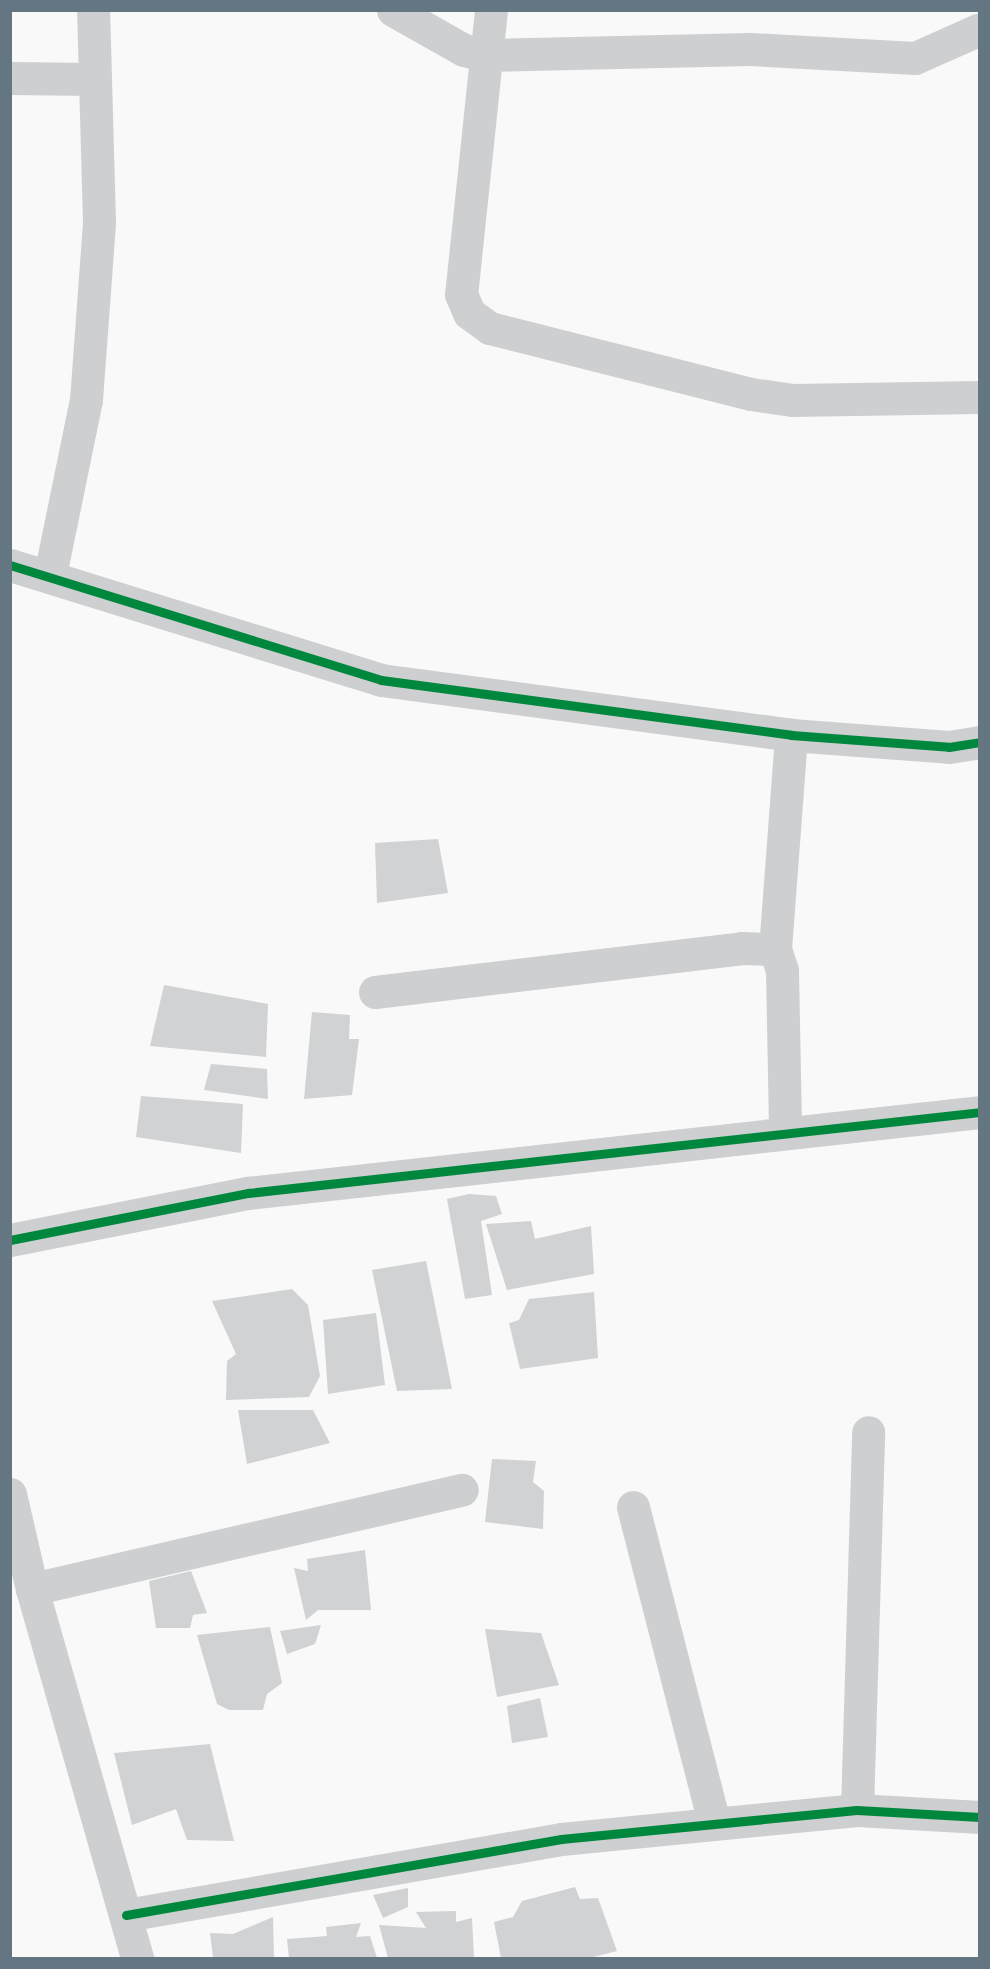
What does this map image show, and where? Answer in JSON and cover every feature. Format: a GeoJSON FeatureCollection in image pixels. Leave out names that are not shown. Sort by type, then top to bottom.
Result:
{"type":"FeatureCollection","features":[{"type":"Feature","properties":{"kind":"street"},"geometry":{"type":"LineString","coordinates":[[50,575],[86,400],[99,222],[93,10]]}},
{"type":"Feature","properties":{"kind":"street"},"geometry":{"type":"LineString","coordinates":[[393,10],[464,50],[484,55],[750,49],[915,58],[980,29]]}},
{"type":"Feature","properties":{"kind":"street"},"geometry":{"type":"LineString","coordinates":[[491,10],[484,55],[461,294],[469,313],[490,328],[792,400],[980,397]]}},
{"type":"Feature","properties":{"kind":"street"},"geometry":{"type":"LineString","coordinates":[[10,78],[95,79]]}},
{"type":"Feature","properties":{"kind":"street"},"geometry":{"type":"LineString","coordinates":[[10,565],[50,575],[151,612],[381,680],[791,735],[949,747],[980,742]]}},
{"type":"Feature","properties":{"kind":"street"},"geometry":{"type":"LineString","coordinates":[[785,1132],[782,970],[776,949],[791,735]]}},
{"type":"Feature","properties":{"kind":"street"},"geometry":{"type":"LineString","coordinates":[[375,993],[742,948],[776,949]]}},
{"type":"Feature","properties":{"kind":"street"},"geometry":{"type":"LineString","coordinates":[[10,1240],[248,1192],[980,1112]]}},
{"type":"Feature","properties":{"kind":"street"},"geometry":{"type":"LineString","coordinates":[[857,1810],[868,1432]]}},
{"type":"Feature","properties":{"kind":"street"},"geometry":{"type":"LineString","coordinates":[[32,1589],[462,1490]]}},
{"type":"Feature","properties":{"kind":"street"},"geometry":{"type":"LineString","coordinates":[[10,1494],[32,1589],[137,1959]]}},
{"type":"Feature","properties":{"kind":"street"},"geometry":{"type":"LineString","coordinates":[[633,1507],[714,1823]]}},
{"type":"Feature","properties":{"kind":"street"},"geometry":{"type":"LineString","coordinates":[[126,1916],[561,1839],[857,1810],[980,1817]]}},
{"type":"Feature","properties":{"kind":"building"},"geometry":{"type":"Polygon","coordinates":[[[438,839],[448,893],[377,903],[375,843],[438,839]]]}},
{"type":"Feature","properties":{"kind":"building"},"geometry":{"type":"Polygon","coordinates":[[[164,985],[268,1004],[266,1057],[150,1046],[164,985]]]}},
{"type":"Feature","properties":{"kind":"building"},"geometry":{"type":"Polygon","coordinates":[[[312,1012],[350,1015],[349,1039],[359,1039],[352,1095],[304,1099],[312,1012]]]}},
{"type":"Feature","properties":{"kind":"building"},"geometry":{"type":"Polygon","coordinates":[[[211,1064],[267,1069],[268,1099],[204,1090],[211,1064]]]}},
{"type":"Feature","properties":{"kind":"building"},"geometry":{"type":"Polygon","coordinates":[[[141,1096],[243,1104],[241,1153],[136,1137],[141,1096]]]}},
{"type":"Feature","properties":{"kind":"building"},"geometry":{"type":"Polygon","coordinates":[[[469,1194],[496,1196],[502,1214],[481,1221],[492,1295],[465,1299],[447,1199],[469,1194]]]}},
{"type":"Feature","properties":{"kind":"building"},"geometry":{"type":"Polygon","coordinates":[[[531,1221],[535,1239],[591,1226],[594,1274],[507,1290],[486,1224],[531,1221]]]}},
{"type":"Feature","properties":{"kind":"building"},"geometry":{"type":"Polygon","coordinates":[[[426,1261],[452,1389],[397,1391],[372,1270],[426,1261]]]}},
{"type":"Feature","properties":{"kind":"building"},"geometry":{"type":"Polygon","coordinates":[[[292,1289],[308,1305],[320,1376],[309,1397],[226,1400],[227,1361],[236,1354],[212,1301],[292,1289]]]}},
{"type":"Feature","properties":{"kind":"building"},"geometry":{"type":"Polygon","coordinates":[[[594,1292],[598,1358],[520,1369],[509,1323],[519,1320],[529,1299],[594,1292]]]}},
{"type":"Feature","properties":{"kind":"building"},"geometry":{"type":"Polygon","coordinates":[[[376,1313],[385,1385],[328,1394],[323,1320],[376,1313]]]}},
{"type":"Feature","properties":{"kind":"building"},"geometry":{"type":"Polygon","coordinates":[[[238,1410],[313,1410],[330,1443],[247,1464],[238,1410]]]}},
{"type":"Feature","properties":{"kind":"building"},"geometry":{"type":"Polygon","coordinates":[[[492,1459],[536,1461],[533,1482],[544,1491],[543,1529],[485,1522],[492,1459]]]}},
{"type":"Feature","properties":{"kind":"building"},"geometry":{"type":"Polygon","coordinates":[[[365,1550],[371,1610],[318,1610],[306,1620],[294,1568],[308,1571],[307,1559],[365,1550]]]}},
{"type":"Feature","properties":{"kind":"building"},"geometry":{"type":"Polygon","coordinates":[[[191,1571],[207,1613],[193,1615],[190,1628],[156,1628],[149,1581],[191,1571]]]}},
{"type":"Feature","properties":{"kind":"building"},"geometry":{"type":"Polygon","coordinates":[[[321,1625],[315,1644],[287,1654],[280,1631],[321,1625]]]}},
{"type":"Feature","properties":{"kind":"building"},"geometry":{"type":"Polygon","coordinates":[[[270,1627],[282,1683],[267,1694],[263,1710],[229,1710],[217,1704],[197,1635],[270,1627]]]}},
{"type":"Feature","properties":{"kind":"building"},"geometry":{"type":"Polygon","coordinates":[[[485,1629],[541,1633],[559,1685],[497,1697],[485,1629]]]}},
{"type":"Feature","properties":{"kind":"building"},"geometry":{"type":"Polygon","coordinates":[[[540,1698],[548,1737],[512,1743],[507,1706],[540,1698]]]}},
{"type":"Feature","properties":{"kind":"building"},"geometry":{"type":"Polygon","coordinates":[[[210,1744],[234,1841],[187,1840],[176,1809],[132,1825],[114,1753],[210,1744]]]}},
{"type":"Feature","properties":{"kind":"building"},"geometry":{"type":"Polygon","coordinates":[[[575,1887],[580,1899],[598,1898],[617,1951],[589,1958],[501,1958],[494,1922],[513,1917],[522,1901],[575,1887]]]}},
{"type":"Feature","properties":{"kind":"building"},"geometry":{"type":"Polygon","coordinates":[[[408,1888],[408,1907],[383,1918],[373,1895],[408,1888]]]}},
{"type":"Feature","properties":{"kind":"building"},"geometry":{"type":"Polygon","coordinates":[[[456,1911],[456,1922],[472,1918],[474,1958],[388,1958],[379,1925],[426,1928],[416,1912],[456,1911]]]}},
{"type":"Feature","properties":{"kind":"building"},"geometry":{"type":"Polygon","coordinates":[[[273,1917],[274,1958],[213,1958],[210,1933],[233,1934],[273,1917]]]}},
{"type":"Feature","properties":{"kind":"building"},"geometry":{"type":"Polygon","coordinates":[[[361,1923],[356,1937],[370,1936],[377,1958],[289,1958],[287,1939],[327,1936],[326,1927],[361,1923]]]}},
{"type":"Feature","properties":{"kind":"cycle path"},"geometry":{"type":"LineString","coordinates":[[10,565],[381,680],[791,735],[949,747],[980,742]]}},
{"type":"Feature","properties":{"kind":"cycle path"},"geometry":{"type":"LineString","coordinates":[[10,1240],[248,1193],[980,1112]]}},
{"type":"Feature","properties":{"kind":"cycle path"},"geometry":{"type":"LineString","coordinates":[[126,1915],[561,1839],[857,1810],[980,1817]]}}]}
